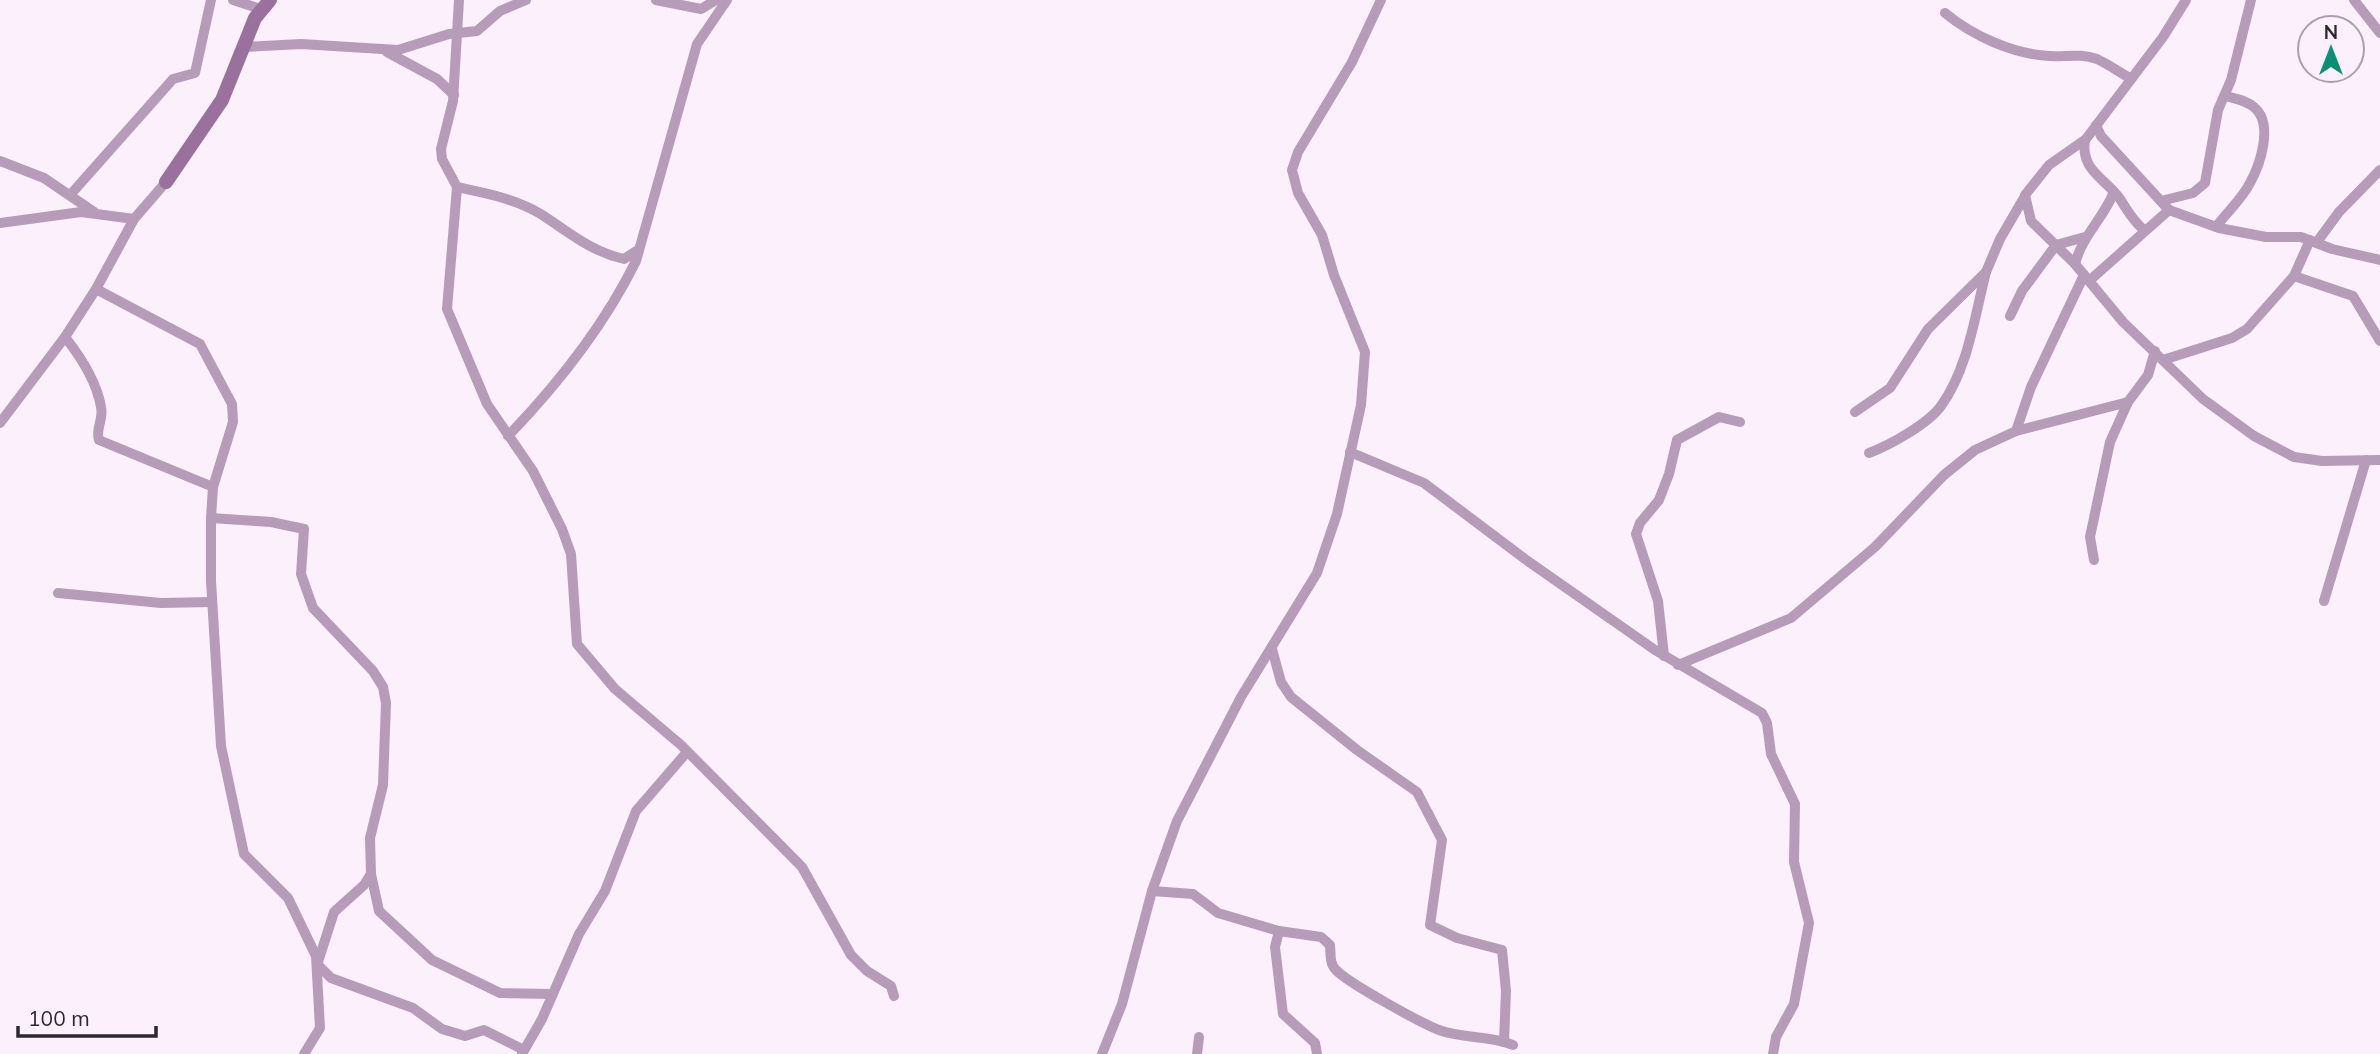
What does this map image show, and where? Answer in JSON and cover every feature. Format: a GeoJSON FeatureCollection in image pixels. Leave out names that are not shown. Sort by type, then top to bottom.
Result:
{"type":"FeatureCollection","features":[{"type":"Feature","properties":{"kind":"street"},"geometry":{"type":"LineString","coordinates":[[71,194],[173,79],[195,73],[204,44],[211,0]]}},
{"type":"Feature","properties":{"kind":"street"},"geometry":{"type":"LineString","coordinates":[[0,423],[65,337],[96,289],[134,219],[166,182],[222,100],[266,4],[233,0]]}},
{"type":"Feature","properties":{"kind":"street"},"geometry":{"type":"LineString","coordinates":[[459,0],[454,95],[441,154],[457,187],[447,309],[480,390],[533,471],[569,548],[577,644],[615,689],[687,752],[802,867],[851,955],[867,971],[891,986],[894,996]]}},
{"type":"Feature","properties":{"kind":"street"},"geometry":{"type":"LineString","coordinates":[[244,47],[301,44],[386,51],[456,33],[477,31],[505,3],[526,0]]}},
{"type":"Feature","properties":{"kind":"street"},"geometry":{"type":"LineString","coordinates":[[656,0],[701,9],[716,0]]}},
{"type":"Feature","properties":{"kind":"street"},"geometry":{"type":"LineString","coordinates":[[508,436],[547,396],[610,312],[638,250],[697,44],[727,0]]}},
{"type":"Feature","properties":{"kind":"street"},"geometry":{"type":"LineString","coordinates":[[1102,1054],[1122,1004],[1152,891],[1187,799],[1241,697],[1272,649],[1290,613],[1317,573],[1334,523],[1361,405],[1365,352],[1334,275],[1322,235],[1298,193],[1292,170],[1298,152],[1352,62],[1381,0]]}},
{"type":"Feature","properties":{"kind":"street"},"geometry":{"type":"LineString","coordinates":[[1869,453],[1894,442],[1941,407],[1964,354],[1986,272],[2025,195],[2049,165],[2085,140],[2163,37],[2186,0]]}},
{"type":"Feature","properties":{"kind":"street"},"geometry":{"type":"LineString","coordinates":[[2161,201],[2193,193],[2205,183],[2218,110],[2226,96],[2251,0]]}},
{"type":"Feature","properties":{"kind":"street"},"geometry":{"type":"LineString","coordinates":[[2354,0],[2380,33]]}},
{"type":"Feature","properties":{"kind":"street"},"geometry":{"type":"LineString","coordinates":[[1945,13],[1967,29],[2012,49],[2046,56],[2074,54],[2095,58],[2130,78]]}},
{"type":"Feature","properties":{"kind":"street"},"geometry":{"type":"LineString","coordinates":[[386,51],[437,79],[454,95]]}},
{"type":"Feature","properties":{"kind":"street"},"geometry":{"type":"LineString","coordinates":[[2216,227],[2252,181],[2263,146],[2263,121],[2255,107],[2226,96]]}},
{"type":"Feature","properties":{"kind":"street"},"geometry":{"type":"LineString","coordinates":[[2095,125],[2101,136],[2169,210],[2216,227],[2266,237],[2291,236],[2380,260]]}},
{"type":"Feature","properties":{"kind":"street"},"geometry":{"type":"LineString","coordinates":[[2085,140],[2086,161],[2114,192],[2126,214],[2144,230]]}},
{"type":"Feature","properties":{"kind":"street"},"geometry":{"type":"LineString","coordinates":[[0,161],[44,178],[71,194],[94,213]]}},
{"type":"Feature","properties":{"kind":"street"},"geometry":{"type":"LineString","coordinates":[[2094,560],[2090,537],[2099,488],[2112,435],[2128,402],[2148,375],[2164,361],[2239,334],[2294,275],[2313,241],[2380,170]]}},
{"type":"Feature","properties":{"kind":"street"},"geometry":{"type":"LineString","coordinates":[[457,187],[496,195],[527,206],[599,253],[624,259],[638,250]]}},
{"type":"Feature","properties":{"kind":"street"},"geometry":{"type":"LineString","coordinates":[[2075,264],[2085,237],[2107,210],[2114,192]]}},
{"type":"Feature","properties":{"kind":"street"},"geometry":{"type":"LineString","coordinates":[[2025,195],[2031,221],[2075,264],[2123,322],[2203,399],[2277,450],[2307,460],[2380,460]]}},
{"type":"Feature","properties":{"kind":"street"},"geometry":{"type":"LineString","coordinates":[[2016,431],[2031,387],[2087,278],[2169,210]]}},
{"type":"Feature","properties":{"kind":"street"},"geometry":{"type":"LineString","coordinates":[[0,223],[57,213],[94,213],[134,219]]}},
{"type":"Feature","properties":{"kind":"street"},"geometry":{"type":"LineString","coordinates":[[2010,316],[2022,291],[2056,245],[2085,237]]}},
{"type":"Feature","properties":{"kind":"street"},"geometry":{"type":"LineString","coordinates":[[1855,412],[1890,388],[1928,328],[1986,272]]}},
{"type":"Feature","properties":{"kind":"street"},"geometry":{"type":"LineString","coordinates":[[2294,275],[2353,296],[2380,341]]}},
{"type":"Feature","properties":{"kind":"street"},"geometry":{"type":"LineString","coordinates":[[96,289],[186,335],[207,354],[230,398],[234,418],[213,487],[211,519],[212,602],[223,759],[244,854],[288,898],[309,936],[318,964],[320,1028],[304,1054]]}},
{"type":"Feature","properties":{"kind":"street"},"geometry":{"type":"LineString","coordinates":[[65,337],[76,351],[101,407],[99,440],[213,487]]}},
{"type":"Feature","properties":{"kind":"street"},"geometry":{"type":"LineString","coordinates":[[2148,375],[2155,351]]}},
{"type":"Feature","properties":{"kind":"street"},"geometry":{"type":"LineString","coordinates":[[1678,665],[1791,618],[1875,547],[1966,456],[2016,431],[2128,402]]}},
{"type":"Feature","properties":{"kind":"street"},"geometry":{"type":"LineString","coordinates":[[1664,656],[1658,601],[1637,539],[1638,528],[1659,500],[1677,440],[1719,417],[1740,422]]}},
{"type":"Feature","properties":{"kind":"street"},"geometry":{"type":"LineString","coordinates":[[1350,452],[1424,483],[1525,559],[1664,656],[1762,713],[1767,723],[1771,754],[1795,804],[1794,862],[1809,923],[1794,1004],[1776,1037],[1773,1054]]}},
{"type":"Feature","properties":{"kind":"street"},"geometry":{"type":"LineString","coordinates":[[2324,601],[2366,460]]}},
{"type":"Feature","properties":{"kind":"street"},"geometry":{"type":"LineString","coordinates":[[211,519],[271,522],[304,529],[301,574],[313,608],[318,617],[373,671],[383,687],[386,703],[384,771],[370,838],[371,874],[378,908],[432,960],[500,993],[552,994]]}},
{"type":"Feature","properties":{"kind":"street"},"geometry":{"type":"LineString","coordinates":[[58,593],[161,603],[212,602]]}},
{"type":"Feature","properties":{"kind":"street"},"geometry":{"type":"LineString","coordinates":[[1152,891],[1193,894],[1218,914],[1279,931],[1321,937],[1330,945],[1330,960],[1337,972],[1430,1025],[1449,1032],[1509,1043],[1503,951],[1440,932],[1430,925],[1442,840],[1417,792],[1357,750],[1291,697],[1281,682],[1272,649]]}},
{"type":"Feature","properties":{"kind":"street"},"geometry":{"type":"LineString","coordinates":[[318,964],[331,978],[413,1007],[442,1029],[465,1036],[484,1030],[523,1052],[579,934],[605,891],[636,811],[687,752]]}},
{"type":"Feature","properties":{"kind":"street"},"geometry":{"type":"LineString","coordinates":[[318,964],[331,917],[371,874]]}},
{"type":"Feature","properties":{"kind":"street"},"geometry":{"type":"LineString","coordinates":[[1279,931],[1275,947],[1281,1009],[1285,1017],[1315,1043],[1317,1054]]}},
{"type":"Feature","properties":{"kind":"street"},"geometry":{"type":"LineString","coordinates":[[1196,1054],[1199,1037]]}}]}
